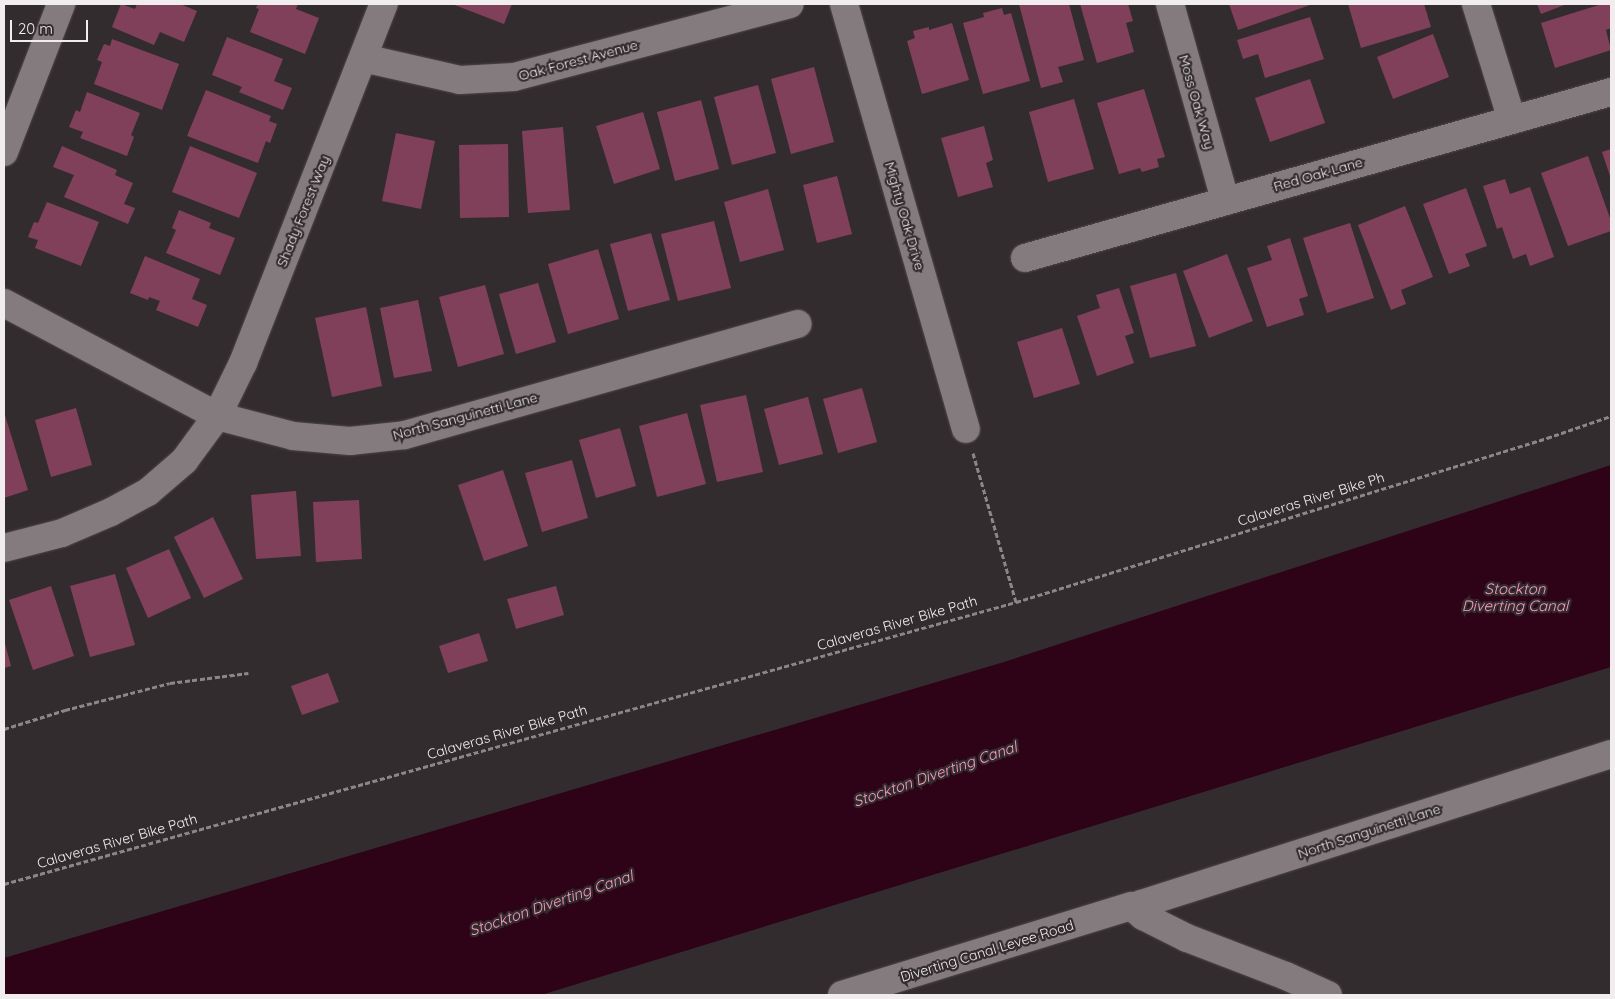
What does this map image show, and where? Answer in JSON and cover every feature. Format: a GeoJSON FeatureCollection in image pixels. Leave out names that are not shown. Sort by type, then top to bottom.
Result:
{"type":"FeatureCollection","features":[{"type":"Feature","properties":{"kind":"street"},"geometry":{"type":"LineString","coordinates":[[4,152],[61,4]]}},
{"type":"Feature","properties":{"kind":"street","name":"Shady Forest Way"},"geometry":{"type":"LineString","coordinates":[[4,548],[62,533],[112,512],[148,492],[184,461],[217,416],[243,363],[384,4]]}},
{"type":"Feature","properties":{"kind":"street","name":"Oak Forest Avenue"},"geometry":{"type":"LineString","coordinates":[[363,58],[460,80],[514,77],[790,4]]}},
{"type":"Feature","properties":{"kind":"street","name":"Mighty Oak Drive"},"geometry":{"type":"LineString","coordinates":[[844,4],[966,429]]}},
{"type":"Feature","properties":{"kind":"street","name":"Moss Oak Way"},"geometry":{"type":"LineString","coordinates":[[1170,4],[1225,200]]}},
{"type":"Feature","properties":{"kind":"street"},"geometry":{"type":"LineString","coordinates":[[1476,4],[1512,120]]}},
{"type":"Feature","properties":{"kind":"street","name":"Red Oak Lane"},"geometry":{"type":"LineString","coordinates":[[1025,258],[1611,92]]}},
{"type":"Feature","properties":{"kind":"street","name":"North Sanguinetti Lane"},"geometry":{"type":"LineString","coordinates":[[4,303],[217,416],[293,436],[350,442],[405,435],[798,324]]}},
{"type":"Feature","properties":{"kind":"street","name":"North Sanguinetti Lane"},"geometry":{"type":"LineString","coordinates":[[1135,909],[1141,904],[1611,754]]}},
{"type":"Feature","properties":{"kind":"street"},"geometry":{"type":"LineString","coordinates":[[1135,909],[1187,938],[1286,976],[1328,995]]}},
{"type":"Feature","properties":{"kind":"street","name":"Diverting Canal Levee Road"},"geometry":{"type":"LineString","coordinates":[[842,995],[1135,909]]}},
{"type":"Feature","properties":{"kind":"path","name":"Calaveras River Bike Ph"},"geometry":{"type":"LineString","coordinates":[[1016,602],[1547,438],[1611,416]]}},
{"type":"Feature","properties":{"kind":"path"},"geometry":{"type":"LineString","coordinates":[[966,429],[1016,602]]}},
{"type":"Feature","properties":{"kind":"path","name":"Calaveras River Bike Path"},"geometry":{"type":"LineString","coordinates":[[4,884],[1016,602]]}},
{"type":"Feature","properties":{"kind":"path"},"geometry":{"type":"LineString","coordinates":[[4,728],[64,710],[170,684],[248,673]]}},
{"type":"Feature","properties":{"kind":"water","name":"Stockton Diverting Canal"},"geometry":{"type":"Polygon","coordinates":[[[1611,465],[1611,667],[541,995],[4,995],[4,958],[1004,662],[1611,465]]]}},
{"type":"Feature","properties":{"kind":"building"},"geometry":{"type":"Polygon","coordinates":[[[121,4],[135,9],[137,4],[180,4],[197,11],[184,42],[160,32],[154,45],[112,27],[121,4]]]}},
{"type":"Feature","properties":{"kind":"building"},"geometry":{"type":"Polygon","coordinates":[[[258,4],[298,4],[296,9],[319,18],[305,54],[250,32],[259,9],[256,8],[258,4]]]}},
{"type":"Feature","properties":{"kind":"building"},"geometry":{"type":"Polygon","coordinates":[[[452,4],[512,4],[504,24],[452,4]]]}},
{"type":"Feature","properties":{"kind":"building"},"geometry":{"type":"Polygon","coordinates":[[[1019,4],[1069,4],[1084,60],[1058,67],[1063,82],[1041,88],[1019,4]]]}},
{"type":"Feature","properties":{"kind":"building"},"geometry":{"type":"Polygon","coordinates":[[[1080,4],[1128,4],[1133,21],[1126,23],[1134,52],[1097,63],[1080,4]]]}},
{"type":"Feature","properties":{"kind":"building"},"geometry":{"type":"Polygon","coordinates":[[[1229,4],[1313,4],[1238,30],[1229,4]]]}},
{"type":"Feature","properties":{"kind":"building"},"geometry":{"type":"Polygon","coordinates":[[[1348,4],[1424,4],[1431,27],[1361,48],[1348,4]]]}},
{"type":"Feature","properties":{"kind":"building"},"geometry":{"type":"Polygon","coordinates":[[[1537,4],[1567,4],[1541,14],[1537,4]]]}},
{"type":"Feature","properties":{"kind":"building"},"geometry":{"type":"Polygon","coordinates":[[[1602,4],[1611,4],[1611,28],[1606,30],[1611,50],[1555,68],[1541,23],[1602,4]]]}},
{"type":"Feature","properties":{"kind":"building"},"geometry":{"type":"Polygon","coordinates":[[[1002,8],[1004,15],[1011,13],[1030,81],[983,94],[963,23],[984,17],[983,13],[1002,8]]]}},
{"type":"Feature","properties":{"kind":"building"},"geometry":{"type":"Polygon","coordinates":[[[1310,17],[1324,59],[1265,78],[1258,54],[1243,59],[1237,40],[1310,17]]]}},
{"type":"Feature","properties":{"kind":"building"},"geometry":{"type":"Polygon","coordinates":[[[952,23],[969,80],[922,94],[907,41],[915,38],[913,31],[929,27],[929,30],[952,23]]]}},
{"type":"Feature","properties":{"kind":"building"},"geometry":{"type":"Polygon","coordinates":[[[1433,34],[1449,77],[1393,99],[1377,57],[1433,34]]]}},
{"type":"Feature","properties":{"kind":"building"},"geometry":{"type":"Polygon","coordinates":[[[227,37],[283,59],[274,81],[292,88],[283,110],[239,92],[242,87],[212,75],[227,37]]]}},
{"type":"Feature","properties":{"kind":"building"},"geometry":{"type":"Polygon","coordinates":[[[112,39],[179,64],[162,110],[94,84],[102,62],[97,60],[104,44],[110,46],[112,39]]]}},
{"type":"Feature","properties":{"kind":"building"},"geometry":{"type":"Polygon","coordinates":[[[814,67],[834,142],[791,154],[771,79],[814,67]]]}},
{"type":"Feature","properties":{"kind":"building"},"geometry":{"type":"Polygon","coordinates":[[[1310,79],[1325,123],[1270,142],[1255,98],[1310,79]]]}},
{"type":"Feature","properties":{"kind":"building"},"geometry":{"type":"Polygon","coordinates":[[[758,85],[776,153],[732,165],[714,97],[758,85]]]}},
{"type":"Feature","properties":{"kind":"building"},"geometry":{"type":"Polygon","coordinates":[[[1144,89],[1165,157],[1157,159],[1159,167],[1142,172],[1140,168],[1119,174],[1097,103],[1144,89]]]}},
{"type":"Feature","properties":{"kind":"building"},"geometry":{"type":"Polygon","coordinates":[[[206,90],[271,116],[269,121],[277,124],[270,143],[266,141],[258,163],[187,136],[206,90]]]}},
{"type":"Feature","properties":{"kind":"building"},"geometry":{"type":"Polygon","coordinates":[[[87,92],[140,113],[131,135],[134,137],[127,156],[80,138],[83,132],[69,127],[76,110],[80,112],[87,92]]]}},
{"type":"Feature","properties":{"kind":"building"},"geometry":{"type":"Polygon","coordinates":[[[1074,99],[1094,169],[1048,182],[1029,112],[1074,99]]]}},
{"type":"Feature","properties":{"kind":"building"},"geometry":{"type":"Polygon","coordinates":[[[701,100],[719,169],[675,181],[657,112],[701,100]]]}},
{"type":"Feature","properties":{"kind":"building"},"geometry":{"type":"Polygon","coordinates":[[[643,112],[660,169],[614,184],[596,126],[643,112]]]}},
{"type":"Feature","properties":{"kind":"building"},"geometry":{"type":"Polygon","coordinates":[[[984,126],[993,160],[986,163],[993,187],[958,197],[941,138],[984,126]]]}},
{"type":"Feature","properties":{"kind":"building"},"geometry":{"type":"Polygon","coordinates":[[[563,127],[570,210],[528,213],[522,131],[563,127]]]}},
{"type":"Feature","properties":{"kind":"building"},"geometry":{"type":"Polygon","coordinates":[[[396,133],[435,141],[421,209],[382,201],[396,133]]]}},
{"type":"Feature","properties":{"kind":"building"},"geometry":{"type":"Polygon","coordinates":[[[508,144],[509,217],[460,218],[459,145],[508,144]]]}},
{"type":"Feature","properties":{"kind":"building"},"geometry":{"type":"Polygon","coordinates":[[[62,146],[117,170],[115,175],[133,183],[124,204],[135,208],[128,224],[64,197],[74,175],[53,167],[62,146]]]}},
{"type":"Feature","properties":{"kind":"building"},"geometry":{"type":"Polygon","coordinates":[[[190,146],[257,173],[239,218],[172,192],[190,146]]]}},
{"type":"Feature","properties":{"kind":"building"},"geometry":{"type":"Polygon","coordinates":[[[1611,149],[1611,179],[1602,152],[1611,149]]]}},
{"type":"Feature","properties":{"kind":"building"},"geometry":{"type":"Polygon","coordinates":[[[1588,156],[1611,221],[1611,231],[1568,246],[1541,173],[1588,156]]]}},
{"type":"Feature","properties":{"kind":"building"},"geometry":{"type":"Polygon","coordinates":[[[837,176],[852,234],[817,243],[803,185],[837,176]]]}},
{"type":"Feature","properties":{"kind":"building"},"geometry":{"type":"Polygon","coordinates":[[[1505,179],[1510,194],[1530,187],[1554,257],[1530,266],[1526,254],[1513,259],[1502,227],[1497,229],[1483,186],[1505,179]]]}},
{"type":"Feature","properties":{"kind":"building"},"geometry":{"type":"Polygon","coordinates":[[[1466,188],[1487,246],[1465,254],[1470,266],[1449,274],[1423,204],[1466,188]]]}},
{"type":"Feature","properties":{"kind":"building"},"geometry":{"type":"Polygon","coordinates":[[[768,189],[784,250],[740,262],[724,202],[768,189]]]}},
{"type":"Feature","properties":{"kind":"building"},"geometry":{"type":"Polygon","coordinates":[[[47,202],[99,222],[81,266],[35,248],[38,240],[28,237],[34,222],[38,223],[47,202]]]}},
{"type":"Feature","properties":{"kind":"building"},"geometry":{"type":"Polygon","coordinates":[[[1405,206],[1433,277],[1401,290],[1406,304],[1391,310],[1358,225],[1405,206]]]}},
{"type":"Feature","properties":{"kind":"building"},"geometry":{"type":"Polygon","coordinates":[[[179,210],[211,223],[209,228],[235,238],[220,275],[166,253],[176,230],[172,228],[179,210]]]}},
{"type":"Feature","properties":{"kind":"building"},"geometry":{"type":"Polygon","coordinates":[[[714,221],[731,288],[678,301],[661,234],[714,221]]]}},
{"type":"Feature","properties":{"kind":"building"},"geometry":{"type":"Polygon","coordinates":[[[1350,223],[1374,298],[1327,313],[1303,238],[1350,223]]]}},
{"type":"Feature","properties":{"kind":"building"},"geometry":{"type":"Polygon","coordinates":[[[651,233],[670,300],[628,311],[610,244],[651,233]]]}},
{"type":"Feature","properties":{"kind":"building"},"geometry":{"type":"Polygon","coordinates":[[[1290,238],[1308,296],[1299,299],[1304,315],[1267,327],[1247,268],[1272,260],[1267,246],[1290,238]]]}},
{"type":"Feature","properties":{"kind":"building"},"geometry":{"type":"Polygon","coordinates":[[[598,249],[619,319],[568,334],[548,264],[598,249]]]}},
{"type":"Feature","properties":{"kind":"building"},"geometry":{"type":"Polygon","coordinates":[[[1227,254],[1253,321],[1209,338],[1183,271],[1227,254]]]}},
{"type":"Feature","properties":{"kind":"building"},"geometry":{"type":"Polygon","coordinates":[[[145,256],[200,279],[192,299],[207,305],[198,327],[156,310],[160,301],[149,297],[148,300],[130,293],[145,256]]]}},
{"type":"Feature","properties":{"kind":"building"},"geometry":{"type":"Polygon","coordinates":[[[1176,273],[1196,346],[1150,358],[1130,286],[1176,273]]]}},
{"type":"Feature","properties":{"kind":"building"},"geometry":{"type":"Polygon","coordinates":[[[538,283],[556,342],[516,354],[499,294],[538,283]]]}},
{"type":"Feature","properties":{"kind":"building"},"geometry":{"type":"Polygon","coordinates":[[[485,285],[504,354],[458,367],[439,297],[485,285]]]}},
{"type":"Feature","properties":{"kind":"building"},"geometry":{"type":"Polygon","coordinates":[[[1119,288],[1134,333],[1125,336],[1134,363],[1097,376],[1077,316],[1100,308],[1096,295],[1119,288]]]}},
{"type":"Feature","properties":{"kind":"building"},"geometry":{"type":"Polygon","coordinates":[[[418,300],[432,371],[394,378],[380,308],[418,300]]]}},
{"type":"Feature","properties":{"kind":"building"},"geometry":{"type":"Polygon","coordinates":[[[366,307],[382,386],[332,397],[315,318],[366,307]]]}},
{"type":"Feature","properties":{"kind":"building"},"geometry":{"type":"Polygon","coordinates":[[[1062,328],[1080,384],[1034,398],[1017,342],[1062,328]]]}},
{"type":"Feature","properties":{"kind":"building"},"geometry":{"type":"Polygon","coordinates":[[[862,388],[877,442],[838,453],[823,399],[862,388]]]}},
{"type":"Feature","properties":{"kind":"building"},"geometry":{"type":"Polygon","coordinates":[[[746,395],[763,472],[717,482],[700,405],[746,395]]]}},
{"type":"Feature","properties":{"kind":"building"},"geometry":{"type":"Polygon","coordinates":[[[808,397],[823,454],[779,465],[764,409],[808,397]]]}},
{"type":"Feature","properties":{"kind":"building"},"geometry":{"type":"Polygon","coordinates":[[[76,408],[92,465],[51,477],[35,420],[76,408]]]}},
{"type":"Feature","properties":{"kind":"building"},"geometry":{"type":"Polygon","coordinates":[[[4,412],[28,490],[4,498],[4,412]]]}},
{"type":"Feature","properties":{"kind":"building"},"geometry":{"type":"Polygon","coordinates":[[[687,413],[706,484],[657,497],[639,426],[687,413]]]}},
{"type":"Feature","properties":{"kind":"building"},"geometry":{"type":"Polygon","coordinates":[[[620,428],[636,486],[596,498],[579,440],[620,428]]]}},
{"type":"Feature","properties":{"kind":"building"},"geometry":{"type":"Polygon","coordinates":[[[572,460],[588,518],[542,532],[525,473],[572,460]]]}},
{"type":"Feature","properties":{"kind":"building"},"geometry":{"type":"Polygon","coordinates":[[[503,470],[528,546],[484,561],[458,485],[503,470]]]}},
{"type":"Feature","properties":{"kind":"building"},"geometry":{"type":"Polygon","coordinates":[[[296,491],[301,556],[256,559],[251,495],[296,491]]]}},
{"type":"Feature","properties":{"kind":"building"},"geometry":{"type":"Polygon","coordinates":[[[359,500],[362,559],[316,562],[313,502],[359,500]]]}},
{"type":"Feature","properties":{"kind":"building"},"geometry":{"type":"Polygon","coordinates":[[[213,517],[243,579],[204,598],[174,537],[213,517]]]}},
{"type":"Feature","properties":{"kind":"building"},"geometry":{"type":"Polygon","coordinates":[[[169,549],[191,598],[148,618],[126,568],[169,549]]]}},
{"type":"Feature","properties":{"kind":"building"},"geometry":{"type":"Polygon","coordinates":[[[115,574],[135,645],[90,657],[70,586],[115,574]]]}},
{"type":"Feature","properties":{"kind":"building"},"geometry":{"type":"Polygon","coordinates":[[[51,586],[74,656],[33,670],[9,600],[51,586]]]}},
{"type":"Feature","properties":{"kind":"building"},"geometry":{"type":"Polygon","coordinates":[[[556,586],[564,615],[516,629],[507,599],[556,586]]]}},
{"type":"Feature","properties":{"kind":"building"},"geometry":{"type":"Polygon","coordinates":[[[479,633],[488,661],[448,673],[439,646],[479,633]]]}},
{"type":"Feature","properties":{"kind":"building"},"geometry":{"type":"Polygon","coordinates":[[[4,640],[11,666],[4,668],[4,640]]]}},
{"type":"Feature","properties":{"kind":"building"},"geometry":{"type":"Polygon","coordinates":[[[328,673],[339,702],[302,715],[291,686],[328,673]]]}}]}
